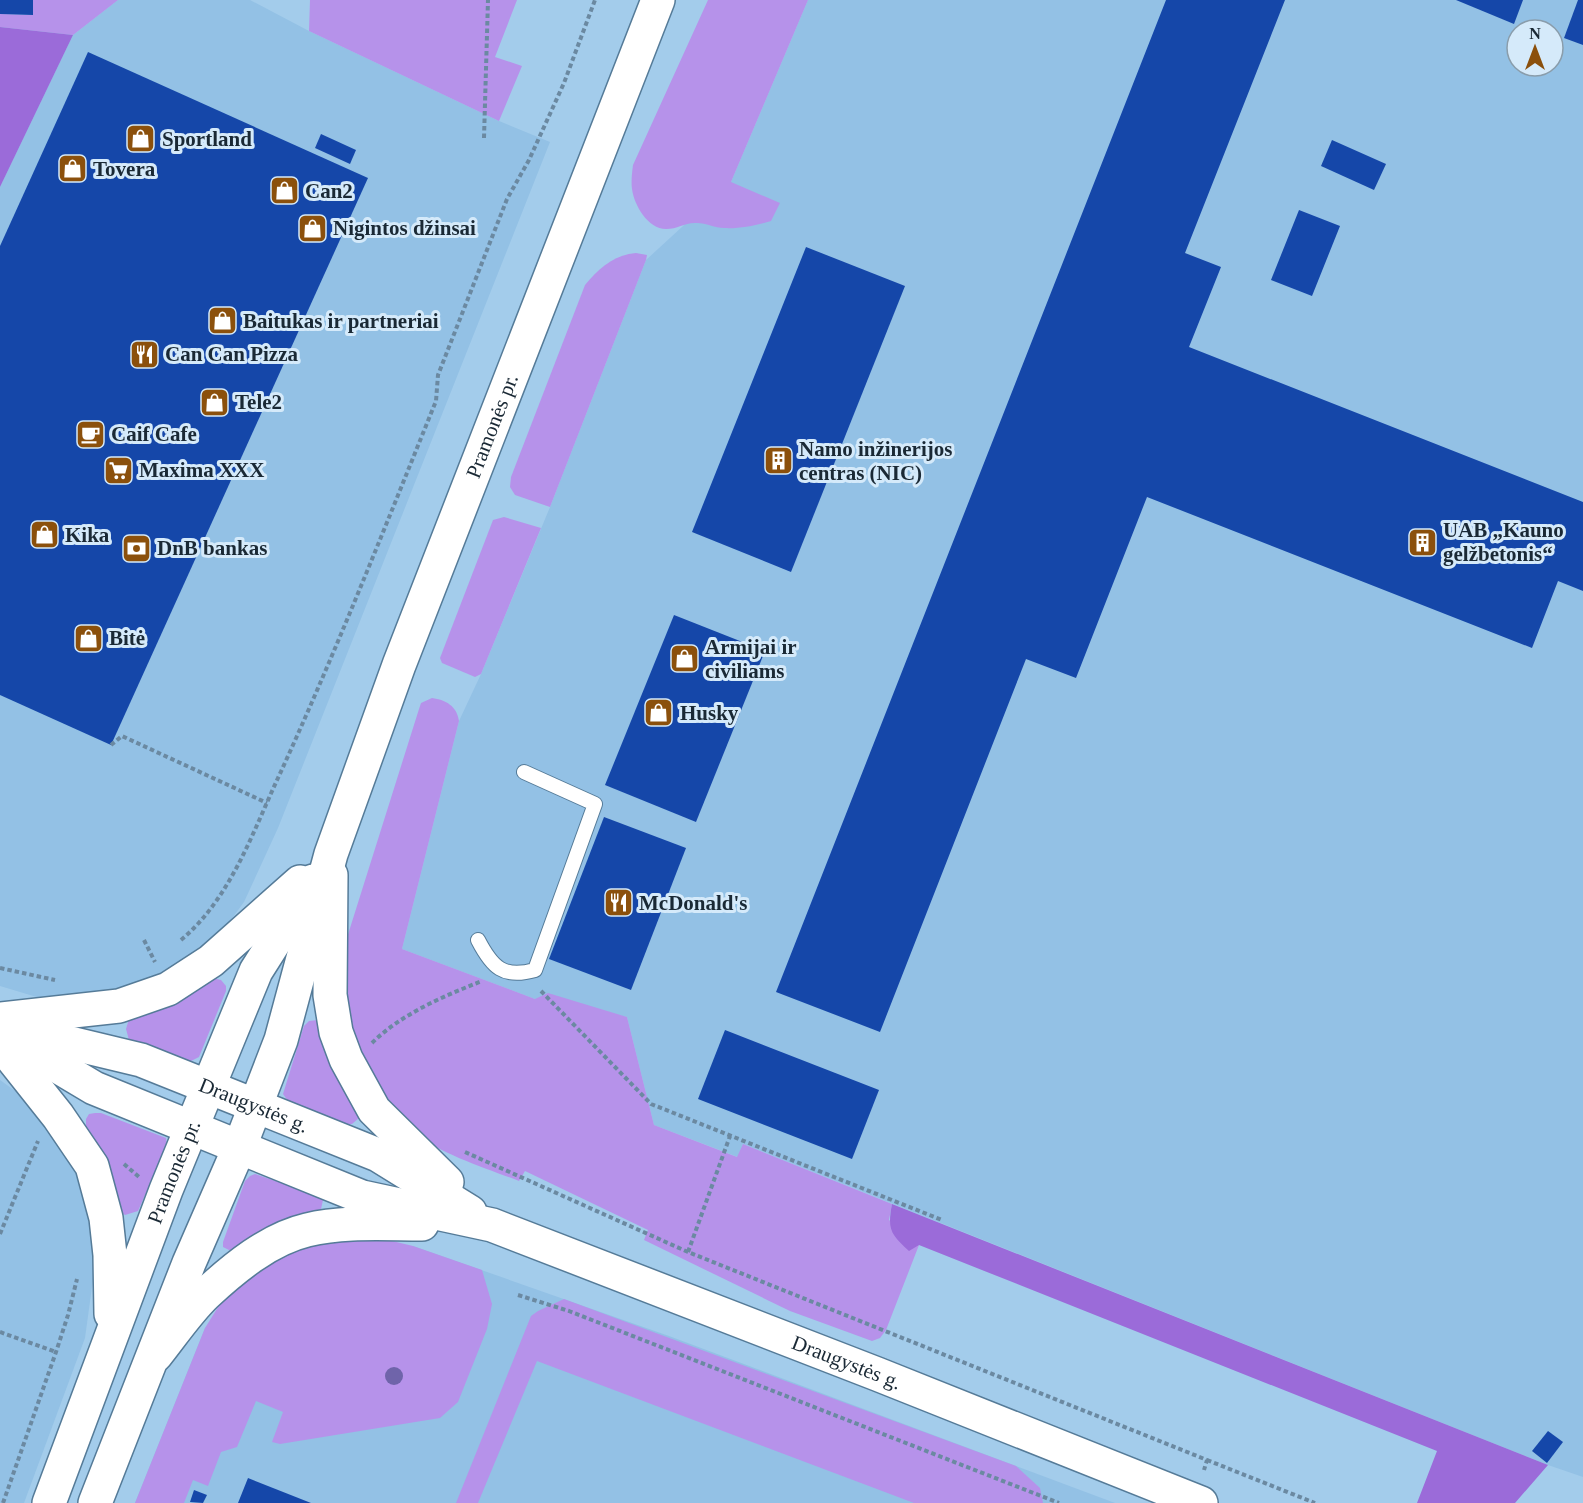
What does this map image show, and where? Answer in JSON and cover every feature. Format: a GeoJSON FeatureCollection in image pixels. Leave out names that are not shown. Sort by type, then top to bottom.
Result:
{"type":"FeatureCollection","features":[{"type":"Feature","properties":{"kind":"main road","name":"Pramonės pr."},"geometry":{"type":"LineString","coordinates":[[95,1503],[189,1263],[240,1146],[281,1040],[331,854],[399,665],[658,0]]}},
{"type":"Feature","properties":{"kind":"main road","name":"Pramonės pr."},"geometry":{"type":"LineString","coordinates":[[49,1503],[111,1333],[207,1087],[256,971],[331,854]]}},
{"type":"Feature","properties":{"kind":"main road"},"geometry":{"type":"LineString","coordinates":[[0,1019],[119,1006],[168,989],[211,962],[331,854]]}},
{"type":"Feature","properties":{"kind":"main road"},"geometry":{"type":"LineString","coordinates":[[331,854],[330,995],[336,1032],[346,1059],[374,1110],[492,1225]]}},
{"type":"Feature","properties":{"kind":"main road","name":"Draugystės g."},"geometry":{"type":"LineString","coordinates":[[0,1026],[141,1060],[378,1155],[492,1225]]}},
{"type":"Feature","properties":{"kind":"main road","name":"Draugystės g."},"geometry":{"type":"LineString","coordinates":[[0,1032],[94,1088],[362,1197],[492,1225],[1197,1501]]}},
{"type":"Feature","properties":{"kind":"main road"},"geometry":{"type":"LineString","coordinates":[[0,1043],[58,1116],[92,1166],[106,1218],[110,1255],[111,1333]]}},
{"type":"Feature","properties":{"kind":"main road"},"geometry":{"type":"LineString","coordinates":[[151,1361],[205,1295],[257,1253],[280,1240],[306,1230],[349,1223],[492,1225]]}},
{"type":"Feature","properties":{"kind":"lane"},"geometry":{"type":"LineString","coordinates":[[478,940],[489,960],[505,971],[524,973],[535,970],[595,804],[524,772]]}},
{"type":"Feature","properties":{"kind":"path"},"geometry":{"type":"LineString","coordinates":[[484,138],[488,0]]}},
{"type":"Feature","properties":{"kind":"path"},"geometry":{"type":"LineString","coordinates":[[176,945],[198,926],[226,888],[313,703],[436,400],[438,375],[507,199],[529,160],[564,83],[595,0]]}},
{"type":"Feature","properties":{"kind":"path"},"geometry":{"type":"LineString","coordinates":[[111,745],[122,736],[267,803]]}},
{"type":"Feature","properties":{"kind":"path"},"geometry":{"type":"LineString","coordinates":[[144,940],[155,961]]}},
{"type":"Feature","properties":{"kind":"path"},"geometry":{"type":"LineString","coordinates":[[144,964],[155,961],[161,956]]}},
{"type":"Feature","properties":{"kind":"path"},"geometry":{"type":"LineString","coordinates":[[0,968],[62,981]]}},
{"type":"Feature","properties":{"kind":"path"},"geometry":{"type":"LineString","coordinates":[[368,1046],[384,1031],[446,996],[505,971]]}},
{"type":"Feature","properties":{"kind":"path"},"geometry":{"type":"LineString","coordinates":[[524,973],[651,1104],[942,1220]]}},
{"type":"Feature","properties":{"kind":"path"},"geometry":{"type":"LineString","coordinates":[[0,1234],[41,1134]]}},
{"type":"Feature","properties":{"kind":"path"},"geometry":{"type":"LineString","coordinates":[[688,1252],[730,1136]]}},
{"type":"Feature","properties":{"kind":"path"},"geometry":{"type":"LineString","coordinates":[[456,1147],[476,1159],[688,1252],[1315,1503]]}},
{"type":"Feature","properties":{"kind":"path"},"geometry":{"type":"LineString","coordinates":[[3,1503],[56,1352],[77,1276]]}},
{"type":"Feature","properties":{"kind":"path"},"geometry":{"type":"LineString","coordinates":[[518,1295],[569,1311],[1059,1503]]}},
{"type":"Feature","properties":{"kind":"path"},"geometry":{"type":"LineString","coordinates":[[0,1332],[56,1352]]}},
{"type":"Feature","properties":{"kind":"path"},"geometry":{"type":"LineString","coordinates":[[1197,1501],[1207,1460]]}},
{"type":"Feature","properties":{"kind":"shaded area"},"geometry":{"type":"Polygon","coordinates":[[[33,0],[118,0],[73,35],[0,27],[0,14],[33,15],[33,0]]]}},
{"type":"Feature","properties":{"kind":"shaded area"},"geometry":{"type":"Polygon","coordinates":[[[118,0],[250,0],[309,31],[499,121],[550,142],[278,828],[244,902],[213,944],[195,958],[141,985],[76,998],[40,998],[0,986],[0,187],[73,35],[118,0]]]}},
{"type":"Feature","properties":{"kind":"shaded area"},"geometry":{"type":"Polygon","coordinates":[[[310,0],[517,0],[495,57],[522,66],[499,121],[309,31],[310,0]]]}},
{"type":"Feature","properties":{"kind":"shaded area"},"geometry":{"type":"Polygon","coordinates":[[[708,0],[808,0],[731,182],[780,203],[771,221],[754,225],[724,228],[693,223],[670,229],[659,228],[643,215],[633,195],[633,165],[708,0]]]}},
{"type":"Feature","properties":{"kind":"shaded area","name":"UAB „Kauno gelžbetonis“"},"geometry":{"type":"Polygon","coordinates":[[[808,0],[1583,0],[1583,1477],[743,1144],[738,1157],[654,1125],[627,1017],[535,999],[402,949],[459,721],[481,674],[550,507],[646,260],[731,182],[808,0]]]}},
{"type":"Feature","properties":{"kind":"shaded area"},"geometry":{"type":"Polygon","coordinates":[[[0,27],[73,35],[0,187],[0,27]]]}},
{"type":"Feature","properties":{"kind":"shaded area"},"geometry":{"type":"Polygon","coordinates":[[[636,253],[647,255],[646,260],[550,507],[515,495],[510,487],[511,477],[585,285],[608,263],[621,256],[636,253]]]}},
{"type":"Feature","properties":{"kind":"shaded area"},"geometry":{"type":"Polygon","coordinates":[[[504,517],[541,528],[481,674],[475,677],[442,663],[440,658],[493,520],[504,517]]]}},
{"type":"Feature","properties":{"kind":"shaded area"},"geometry":{"type":"Polygon","coordinates":[[[432,698],[450,705],[456,711],[459,721],[402,949],[535,999],[548,993],[627,1017],[654,1125],[737,1157],[743,1144],[892,1204],[889,1220],[919,1245],[886,1330],[880,1338],[872,1341],[790,1311],[644,1240],[648,1230],[525,1171],[519,1181],[437,1148],[415,1133],[386,1102],[365,1066],[351,1027],[344,985],[345,944],[421,703],[432,698]]]}},
{"type":"Feature","properties":{"kind":"shaded area"},"geometry":{"type":"Polygon","coordinates":[[[212,978],[221,980],[226,986],[226,991],[199,1057],[186,1061],[129,1040],[126,1029],[129,1019],[212,978]]]}},
{"type":"Feature","properties":{"kind":"shaded area"},"geometry":{"type":"Polygon","coordinates":[[[318,1020],[360,1111],[359,1118],[352,1124],[345,1124],[288,1101],[283,1094],[304,1026],[309,1021],[318,1020]]]}},
{"type":"Feature","properties":{"kind":"shaded area"},"geometry":{"type":"Polygon","coordinates":[[[0,1080],[36,1106],[69,1153],[89,1205],[95,1265],[85,1338],[24,1503],[0,1503],[0,1080]]]}},
{"type":"Feature","properties":{"kind":"shaded area"},"geometry":{"type":"Polygon","coordinates":[[[101,1113],[166,1138],[167,1145],[138,1211],[125,1215],[121,1212],[86,1128],[86,1119],[89,1114],[101,1113]]]}},
{"type":"Feature","properties":{"kind":"shaded area"},"geometry":{"type":"Polygon","coordinates":[[[255,1174],[320,1196],[323,1200],[321,1209],[231,1251],[223,1247],[223,1242],[245,1181],[255,1174]]]}},
{"type":"Feature","properties":{"kind":"shaded area"},"geometry":{"type":"Polygon","coordinates":[[[892,1204],[1548,1465],[1515,1503],[1417,1503],[1437,1451],[919,1245],[909,1251],[894,1236],[890,1226],[892,1204]]]}},
{"type":"Feature","properties":{"kind":"shaded area"},"geometry":{"type":"Polygon","coordinates":[[[342,1238],[388,1240],[413,1246],[482,1270],[492,1304],[487,1329],[458,1402],[440,1418],[280,1444],[272,1442],[283,1412],[256,1401],[237,1447],[221,1452],[208,1486],[193,1480],[184,1503],[135,1503],[205,1328],[230,1288],[302,1244],[342,1238]]]}},
{"type":"Feature","properties":{"kind":"shaded area"},"geometry":{"type":"Polygon","coordinates":[[[413,1246],[669,1336],[1115,1503],[135,1503],[205,1328],[413,1246]]]}},
{"type":"Feature","properties":{"kind":"shaded area"},"geometry":{"type":"Polygon","coordinates":[[[564,1299],[1016,1466],[1040,1488],[1043,1503],[914,1503],[537,1361],[478,1503],[456,1503],[531,1316],[564,1299]]]}},
{"type":"Feature","properties":{"kind":"building"},"geometry":{"type":"Polygon","coordinates":[[[0,0],[33,0],[33,15],[0,14],[0,0]]]}},
{"type":"Feature","properties":{"kind":"building","name":"UAB „Kauno gelžbetonis“"},"geometry":{"type":"Polygon","coordinates":[[[1166,0],[1285,0],[1185,253],[1221,267],[1189,347],[1583,502],[1583,591],[1558,581],[1532,648],[1147,497],[1076,678],[1026,659],[880,1032],[776,992],[1166,0]]]}},
{"type":"Feature","properties":{"kind":"building"},"geometry":{"type":"Polygon","coordinates":[[[1456,0],[1523,0],[1516,18],[1505,18],[1505,20],[1456,0]]]}},
{"type":"Feature","properties":{"kind":"building"},"geometry":{"type":"Polygon","coordinates":[[[1578,0],[1583,0],[1583,45],[1565,38],[1578,0]]]}},
{"type":"Feature","properties":{"kind":"building","name":"Maxima XXX"},"geometry":{"type":"Polygon","coordinates":[[[88,52],[368,178],[111,745],[0,695],[0,246],[88,52]]]}},
{"type":"Feature","properties":{"kind":"building"},"geometry":{"type":"Polygon","coordinates":[[[321,134],[356,150],[350,164],[315,148],[321,134]]]}},
{"type":"Feature","properties":{"kind":"building"},"geometry":{"type":"Polygon","coordinates":[[[1332,140],[1386,164],[1374,190],[1321,166],[1332,140]]]}},
{"type":"Feature","properties":{"kind":"building"},"geometry":{"type":"Polygon","coordinates":[[[1299,210],[1340,226],[1312,296],[1271,280],[1299,210]]]}},
{"type":"Feature","properties":{"kind":"building","name":"Namo inžinerijos centras (NIC)"},"geometry":{"type":"Polygon","coordinates":[[[806,247],[905,286],[791,572],[692,532],[806,247]]]}},
{"type":"Feature","properties":{"kind":"building"},"geometry":{"type":"Polygon","coordinates":[[[674,615],[765,651],[696,822],[605,785],[674,615]]]}},
{"type":"Feature","properties":{"kind":"building","name":"McDonald's"},"geometry":{"type":"Polygon","coordinates":[[[604,817],[686,848],[631,990],[549,959],[604,817]]]}},
{"type":"Feature","properties":{"kind":"building"},"geometry":{"type":"Polygon","coordinates":[[[725,1030],[879,1090],[852,1159],[698,1099],[725,1030]]]}},
{"type":"Feature","properties":{"kind":"building"},"geometry":{"type":"Polygon","coordinates":[[[1548,1431],[1563,1442],[1547,1463],[1532,1451],[1548,1431]]]}},
{"type":"Feature","properties":{"kind":"building"},"geometry":{"type":"Polygon","coordinates":[[[248,1478],[311,1503],[238,1503],[248,1478]]]}},
{"type":"Feature","properties":{"kind":"building"},"geometry":{"type":"Polygon","coordinates":[[[194,1490],[207,1495],[203,1503],[190,1502],[194,1490]]]}},
{"type":"Feature","properties":{"kind":"place","name":"Sportland"},"geometry":{"type":"Point","coordinates":[141,139]}},
{"type":"Feature","properties":{"kind":"place","name":"Tovera"},"geometry":{"type":"Point","coordinates":[72,169]}},
{"type":"Feature","properties":{"kind":"place","name":"Can2"},"geometry":{"type":"Point","coordinates":[284,191]}},
{"type":"Feature","properties":{"kind":"place","name":"Nigintos džinsai"},"geometry":{"type":"Point","coordinates":[312,228]}},
{"type":"Feature","properties":{"kind":"place","name":"Baitukas ir partneriai"},"geometry":{"type":"Point","coordinates":[222,321]}},
{"type":"Feature","properties":{"kind":"place","name":"Can Can Pizza"},"geometry":{"type":"Point","coordinates":[144,354]}},
{"type":"Feature","properties":{"kind":"place","name":"Tele2"},"geometry":{"type":"Point","coordinates":[214,402]}},
{"type":"Feature","properties":{"kind":"place","name":"Caif Cafe"},"geometry":{"type":"Point","coordinates":[90,434]}},
{"type":"Feature","properties":{"kind":"place","name":"Namo inžinerijos centras (NIC)"},"geometry":{"type":"Point","coordinates":[778,461]}},
{"type":"Feature","properties":{"kind":"place","name":"Maxima XXX"},"geometry":{"type":"Point","coordinates":[118,470]}},
{"type":"Feature","properties":{"kind":"place","name":"Kika"},"geometry":{"type":"Point","coordinates":[44,535]}},
{"type":"Feature","properties":{"kind":"place","name":"UAB „Kauno gelžbetonis“"},"geometry":{"type":"Point","coordinates":[1422,542]}},
{"type":"Feature","properties":{"kind":"place","name":"DnB bankas"},"geometry":{"type":"Point","coordinates":[136,548]}},
{"type":"Feature","properties":{"kind":"place","name":"Bitė"},"geometry":{"type":"Point","coordinates":[88,638]}},
{"type":"Feature","properties":{"kind":"place","name":"Armijai ir civiliams"},"geometry":{"type":"Point","coordinates":[684,659]}},
{"type":"Feature","properties":{"kind":"place","name":"Husky"},"geometry":{"type":"Point","coordinates":[659,713]}},
{"type":"Feature","properties":{"kind":"place","name":"McDonald's"},"geometry":{"type":"Point","coordinates":[618,903]}}]}
